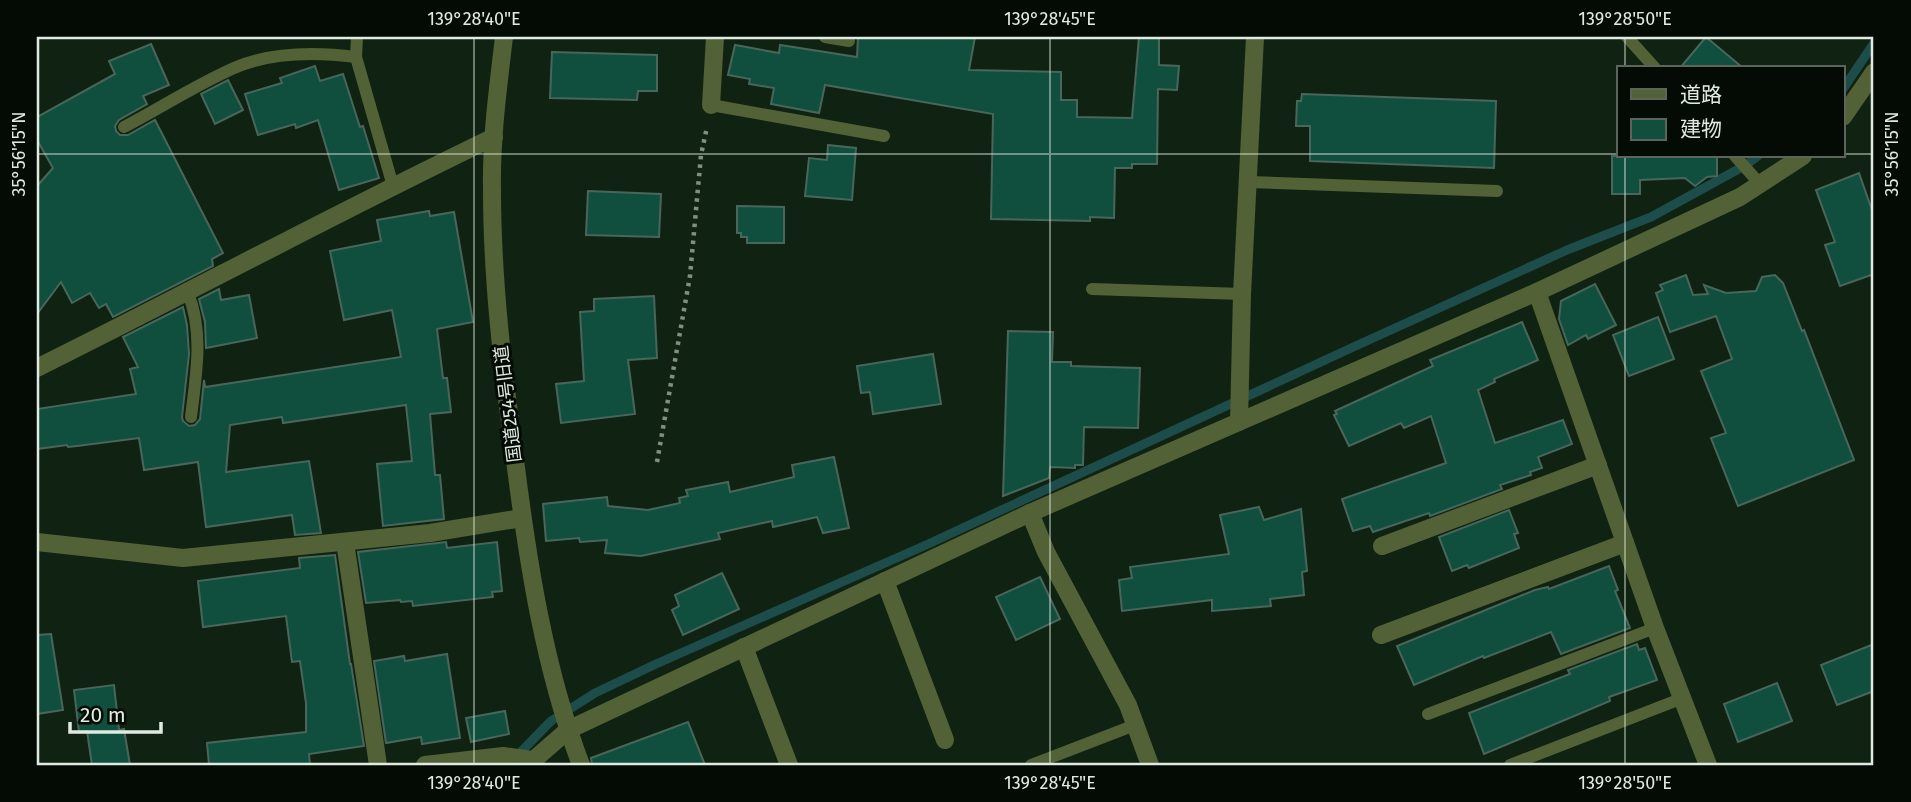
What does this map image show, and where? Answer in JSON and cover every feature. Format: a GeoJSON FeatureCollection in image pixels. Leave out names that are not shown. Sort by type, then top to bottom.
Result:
{"type":"FeatureCollection","features":[{"type":"Feature","properties":{"kind":"street","name":"国道254号旧道"},"geometry":{"type":"LineString","coordinates":[[504,37],[492,188],[493,260],[504,373],[522,518],[541,628],[568,730],[581,765]]}},
{"type":"Feature","properties":{"kind":"street"},"geometry":{"type":"LineString","coordinates":[[711,105],[715,37]]}},
{"type":"Feature","properties":{"kind":"street"},"geometry":{"type":"LineString","coordinates":[[1239,422],[1242,294],[1255,37]]}},
{"type":"Feature","properties":{"kind":"street"},"geometry":{"type":"LineString","coordinates":[[1844,116],[1874,72]]}},
{"type":"Feature","properties":{"kind":"street"},"geometry":{"type":"LineString","coordinates":[[37,368],[494,137]]}},
{"type":"Feature","properties":{"kind":"street"},"geometry":{"type":"LineString","coordinates":[[425,765],[502,756],[530,763],[568,730],[1030,513],[1537,292],[1740,197],[1800,158]]}},
{"type":"Feature","properties":{"kind":"street"},"geometry":{"type":"LineString","coordinates":[[1537,292],[1655,628],[1708,765]]}},
{"type":"Feature","properties":{"kind":"street"},"geometry":{"type":"LineString","coordinates":[[1382,546],[1598,465]]}},
{"type":"Feature","properties":{"kind":"street"},"geometry":{"type":"LineString","coordinates":[[1030,513],[1046,552],[1128,705],[1150,765]]}},
{"type":"Feature","properties":{"kind":"street"},"geometry":{"type":"LineString","coordinates":[[37,542],[184,558],[430,533],[522,518]]}},
{"type":"Feature","properties":{"kind":"street"},"geometry":{"type":"LineString","coordinates":[[345,542],[378,765]]}},
{"type":"Feature","properties":{"kind":"street"},"geometry":{"type":"LineString","coordinates":[[1381,635],[1625,543]]}},
{"type":"Feature","properties":{"kind":"street"},"geometry":{"type":"LineString","coordinates":[[885,581],[945,740]]}},
{"type":"Feature","properties":{"kind":"street"},"geometry":{"type":"LineString","coordinates":[[744,647],[789,765]]}},
{"type":"Feature","properties":{"kind":"lane"},"geometry":{"type":"LineString","coordinates":[[357,37],[356,57],[393,186]]}},
{"type":"Feature","properties":{"kind":"lane"},"geometry":{"type":"LineString","coordinates":[[825,37],[849,41],[849,37]]}},
{"type":"Feature","properties":{"kind":"lane"},"geometry":{"type":"LineString","coordinates":[[1626,37],[1653,66]]}},
{"type":"Feature","properties":{"kind":"lane"},"geometry":{"type":"LineString","coordinates":[[124,127],[235,68],[274,58],[320,52],[356,57]]}},
{"type":"Feature","properties":{"kind":"lane"},"geometry":{"type":"LineString","coordinates":[[711,105],[884,136]]}},
{"type":"Feature","properties":{"kind":"lane"},"geometry":{"type":"LineString","coordinates":[[1737,158],[1761,185]]}},
{"type":"Feature","properties":{"kind":"lane"},"geometry":{"type":"LineString","coordinates":[[1249,182],[1497,191]]}},
{"type":"Feature","properties":{"kind":"lane"},"geometry":{"type":"LineString","coordinates":[[1092,289],[1242,294]]}},
{"type":"Feature","properties":{"kind":"lane"},"geometry":{"type":"LineString","coordinates":[[188,293],[195,310],[199,350],[191,417]]}},
{"type":"Feature","properties":{"kind":"lane"},"geometry":{"type":"LineString","coordinates":[[1428,714],[1655,628]]}},
{"type":"Feature","properties":{"kind":"lane"},"geometry":{"type":"LineString","coordinates":[[1510,765],[1683,698]]}},
{"type":"Feature","properties":{"kind":"lane"},"geometry":{"type":"LineString","coordinates":[[1031,765],[1135,725]]}},
{"type":"Feature","properties":{"kind":"path"},"geometry":{"type":"LineString","coordinates":[[657,462],[690,276],[701,155],[711,105]]}},
{"type":"Feature","properties":{"kind":"building"},"geometry":{"type":"Polygon","coordinates":[[[858,37],[975,37],[969,70],[1061,72],[1061,100],[1077,100],[1077,117],[1132,118],[1139,37],[1159,37],[1159,65],[1179,66],[1177,90],[1158,89],[1157,164],[1132,164],[1132,168],[1115,168],[1114,218],[1090,217],[1090,221],[991,219],[993,114],[825,85],[819,113],[771,104],[774,88],[749,84],[750,79],[728,75],[735,45],[779,53],[780,45],[857,57],[858,37]]]}},
{"type":"Feature","properties":{"kind":"building"},"geometry":{"type":"Polygon","coordinates":[[[1706,37],[1741,66],[1682,66],[1706,37]]]}},
{"type":"Feature","properties":{"kind":"building"},"geometry":{"type":"Polygon","coordinates":[[[151,44],[169,85],[143,96],[147,104],[119,120],[115,126],[116,131],[120,135],[128,135],[155,120],[223,253],[212,259],[213,266],[113,317],[106,304],[99,308],[90,293],[72,303],[61,282],[37,314],[37,186],[53,168],[37,140],[37,117],[115,74],[109,61],[151,44]]]}},
{"type":"Feature","properties":{"kind":"building"},"geometry":{"type":"Polygon","coordinates":[[[552,52],[657,55],[657,91],[638,91],[637,100],[550,98],[552,52]]]}},
{"type":"Feature","properties":{"kind":"building"},"geometry":{"type":"Polygon","coordinates":[[[315,66],[320,81],[343,74],[379,178],[339,190],[318,120],[296,128],[295,124],[258,135],[245,94],[282,83],[280,78],[315,66]]]}},
{"type":"Feature","properties":{"kind":"building"},"geometry":{"type":"Polygon","coordinates":[[[228,80],[243,110],[215,124],[201,94],[228,80]]]}},
{"type":"Feature","properties":{"kind":"building"},"geometry":{"type":"Polygon","coordinates":[[[1302,94],[1496,101],[1494,168],[1310,161],[1310,126],[1296,126],[1297,101],[1301,101],[1302,94]]]}},
{"type":"Feature","properties":{"kind":"building"},"geometry":{"type":"Polygon","coordinates":[[[828,145],[856,148],[852,200],[805,196],[809,158],[827,160],[828,145]]]}},
{"type":"Feature","properties":{"kind":"building"},"geometry":{"type":"Polygon","coordinates":[[[1612,156],[1717,158],[1717,176],[1707,177],[1695,186],[1685,178],[1640,180],[1640,194],[1612,194],[1612,156]]]}},
{"type":"Feature","properties":{"kind":"building"},"geometry":{"type":"Polygon","coordinates":[[[1859,173],[1874,216],[1874,274],[1840,286],[1825,245],[1835,242],[1816,190],[1859,173]]]}},
{"type":"Feature","properties":{"kind":"building"},"geometry":{"type":"Polygon","coordinates":[[[588,191],[661,194],[659,237],[586,235],[588,191]]]}},
{"type":"Feature","properties":{"kind":"building"},"geometry":{"type":"Polygon","coordinates":[[[737,206],[784,207],[784,243],[747,243],[747,237],[741,237],[741,233],[737,233],[737,206]]]}},
{"type":"Feature","properties":{"kind":"building"},"geometry":{"type":"Polygon","coordinates":[[[429,211],[430,216],[454,212],[473,322],[437,329],[443,378],[447,378],[451,412],[430,414],[435,475],[440,475],[444,519],[383,526],[377,464],[412,461],[406,405],[283,423],[282,417],[230,425],[226,472],[309,461],[321,533],[295,535],[292,515],[206,527],[198,462],[144,470],[139,438],[37,449],[37,409],[136,394],[130,369],[138,367],[123,337],[183,307],[189,354],[182,417],[189,426],[195,425],[200,419],[204,380],[205,387],[401,357],[392,310],[344,320],[330,251],[381,241],[377,220],[429,211]]]}},
{"type":"Feature","properties":{"kind":"building"},"geometry":{"type":"Polygon","coordinates":[[[1686,275],[1693,295],[1708,294],[1704,285],[1726,293],[1756,291],[1762,277],[1775,275],[1783,283],[1854,460],[1738,506],[1711,438],[1726,433],[1701,371],[1732,359],[1716,316],[1670,332],[1656,293],[1663,290],[1660,285],[1686,275]]]}},
{"type":"Feature","properties":{"kind":"building"},"geometry":{"type":"Polygon","coordinates":[[[1595,284],[1616,325],[1588,339],[1586,335],[1568,345],[1559,319],[1561,301],[1595,284]]]}},
{"type":"Feature","properties":{"kind":"building"},"geometry":{"type":"Polygon","coordinates":[[[219,289],[221,300],[249,295],[257,338],[206,348],[205,322],[199,299],[219,289]]]}},
{"type":"Feature","properties":{"kind":"building"},"geometry":{"type":"Polygon","coordinates":[[[654,296],[657,358],[628,360],[635,414],[561,423],[556,384],[584,381],[580,312],[594,311],[594,299],[654,296]]]}},
{"type":"Feature","properties":{"kind":"building"},"geometry":{"type":"Polygon","coordinates":[[[1658,317],[1674,359],[1629,376],[1613,335],[1658,317]]]}},
{"type":"Feature","properties":{"kind":"building"},"geometry":{"type":"Polygon","coordinates":[[[1522,322],[1538,360],[1494,379],[1495,382],[1478,390],[1495,443],[1563,420],[1572,444],[1538,457],[1542,468],[1530,472],[1531,475],[1500,485],[1502,489],[1430,516],[1429,513],[1373,532],[1370,526],[1353,531],[1342,499],[1446,463],[1431,416],[1404,428],[1401,423],[1349,446],[1334,415],[1337,414],[1335,411],[1433,366],[1430,360],[1522,322]]]}},
{"type":"Feature","properties":{"kind":"building"},"geometry":{"type":"Polygon","coordinates":[[[1008,331],[1053,332],[1052,362],[1071,362],[1071,366],[1140,368],[1138,428],[1084,427],[1083,465],[1075,465],[1075,468],[1050,467],[1049,478],[1003,496],[1008,331]]]}},
{"type":"Feature","properties":{"kind":"building"},"geometry":{"type":"Polygon","coordinates":[[[933,354],[941,404],[873,414],[870,392],[861,393],[857,366],[933,354]]]}},
{"type":"Feature","properties":{"kind":"building"},"geometry":{"type":"Polygon","coordinates":[[[834,457],[849,528],[823,533],[817,517],[773,527],[772,521],[718,533],[720,539],[641,556],[605,553],[607,540],[580,542],[579,538],[546,541],[543,504],[607,497],[608,506],[648,510],[680,503],[679,498],[688,496],[686,490],[728,482],[730,492],[794,477],[792,465],[834,457]]]}},
{"type":"Feature","properties":{"kind":"building"},"geometry":{"type":"Polygon","coordinates":[[[1259,507],[1264,520],[1301,509],[1307,571],[1302,572],[1304,595],[1270,599],[1271,606],[1212,611],[1212,600],[1122,611],[1119,580],[1132,578],[1130,567],[1229,554],[1220,515],[1259,507]]]}},
{"type":"Feature","properties":{"kind":"building"},"geometry":{"type":"Polygon","coordinates":[[[1509,510],[1518,533],[1514,534],[1519,548],[1469,568],[1467,565],[1452,571],[1439,537],[1509,510]]]}},
{"type":"Feature","properties":{"kind":"building"},"geometry":{"type":"Polygon","coordinates":[[[446,542],[447,548],[497,542],[502,591],[492,592],[493,597],[413,606],[412,601],[400,600],[366,603],[358,552],[446,542]]]}},
{"type":"Feature","properties":{"kind":"building"},"geometry":{"type":"Polygon","coordinates":[[[335,555],[364,746],[309,754],[310,765],[209,765],[207,743],[306,732],[306,703],[300,661],[292,662],[286,616],[203,627],[198,581],[300,568],[299,558],[335,555]]]}},
{"type":"Feature","properties":{"kind":"building"},"geometry":{"type":"Polygon","coordinates":[[[1609,566],[1618,590],[1615,591],[1630,628],[1561,654],[1551,632],[1484,658],[1483,656],[1414,685],[1397,646],[1535,590],[1549,589],[1609,566]]]}},
{"type":"Feature","properties":{"kind":"building"},"geometry":{"type":"Polygon","coordinates":[[[722,573],[739,609],[683,635],[672,610],[679,606],[675,595],[722,573]]]}},
{"type":"Feature","properties":{"kind":"building"},"geometry":{"type":"Polygon","coordinates":[[[1040,577],[1060,619],[1016,640],[996,597],[1040,577]]]}},
{"type":"Feature","properties":{"kind":"building"},"geometry":{"type":"Polygon","coordinates":[[[51,634],[63,710],[37,714],[37,635],[51,634]]]}},
{"type":"Feature","properties":{"kind":"building"},"geometry":{"type":"Polygon","coordinates":[[[1637,644],[1639,650],[1645,648],[1657,680],[1609,697],[1610,701],[1484,754],[1469,713],[1570,674],[1568,670],[1637,644]]]}},
{"type":"Feature","properties":{"kind":"building"},"geometry":{"type":"Polygon","coordinates":[[[1874,644],[1874,691],[1837,705],[1821,665],[1874,644]]]}},
{"type":"Feature","properties":{"kind":"building"},"geometry":{"type":"Polygon","coordinates":[[[447,654],[460,738],[422,744],[421,737],[386,743],[374,661],[404,656],[405,661],[447,654]]]}},
{"type":"Feature","properties":{"kind":"building"},"geometry":{"type":"Polygon","coordinates":[[[1777,683],[1792,721],[1738,742],[1724,704],[1777,683]]]}},
{"type":"Feature","properties":{"kind":"building"},"geometry":{"type":"Polygon","coordinates":[[[114,685],[119,730],[124,729],[130,765],[92,765],[87,731],[79,732],[74,690],[114,685]]]}},
{"type":"Feature","properties":{"kind":"building"},"geometry":{"type":"Polygon","coordinates":[[[505,711],[509,734],[471,742],[466,718],[505,711]]]}},
{"type":"Feature","properties":{"kind":"building"},"geometry":{"type":"Polygon","coordinates":[[[688,722],[705,765],[592,765],[591,758],[688,722]]]}},
{"type":"Feature","properties":{"kind":"waterway"},"geometry":{"type":"LineString","coordinates":[[1844,88],[1874,43]]}},
{"type":"Feature","properties":{"kind":"waterway"},"geometry":{"type":"LineString","coordinates":[[514,759],[551,721],[595,693],[926,545],[1567,250],[1651,217],[1755,158]]}}]}
